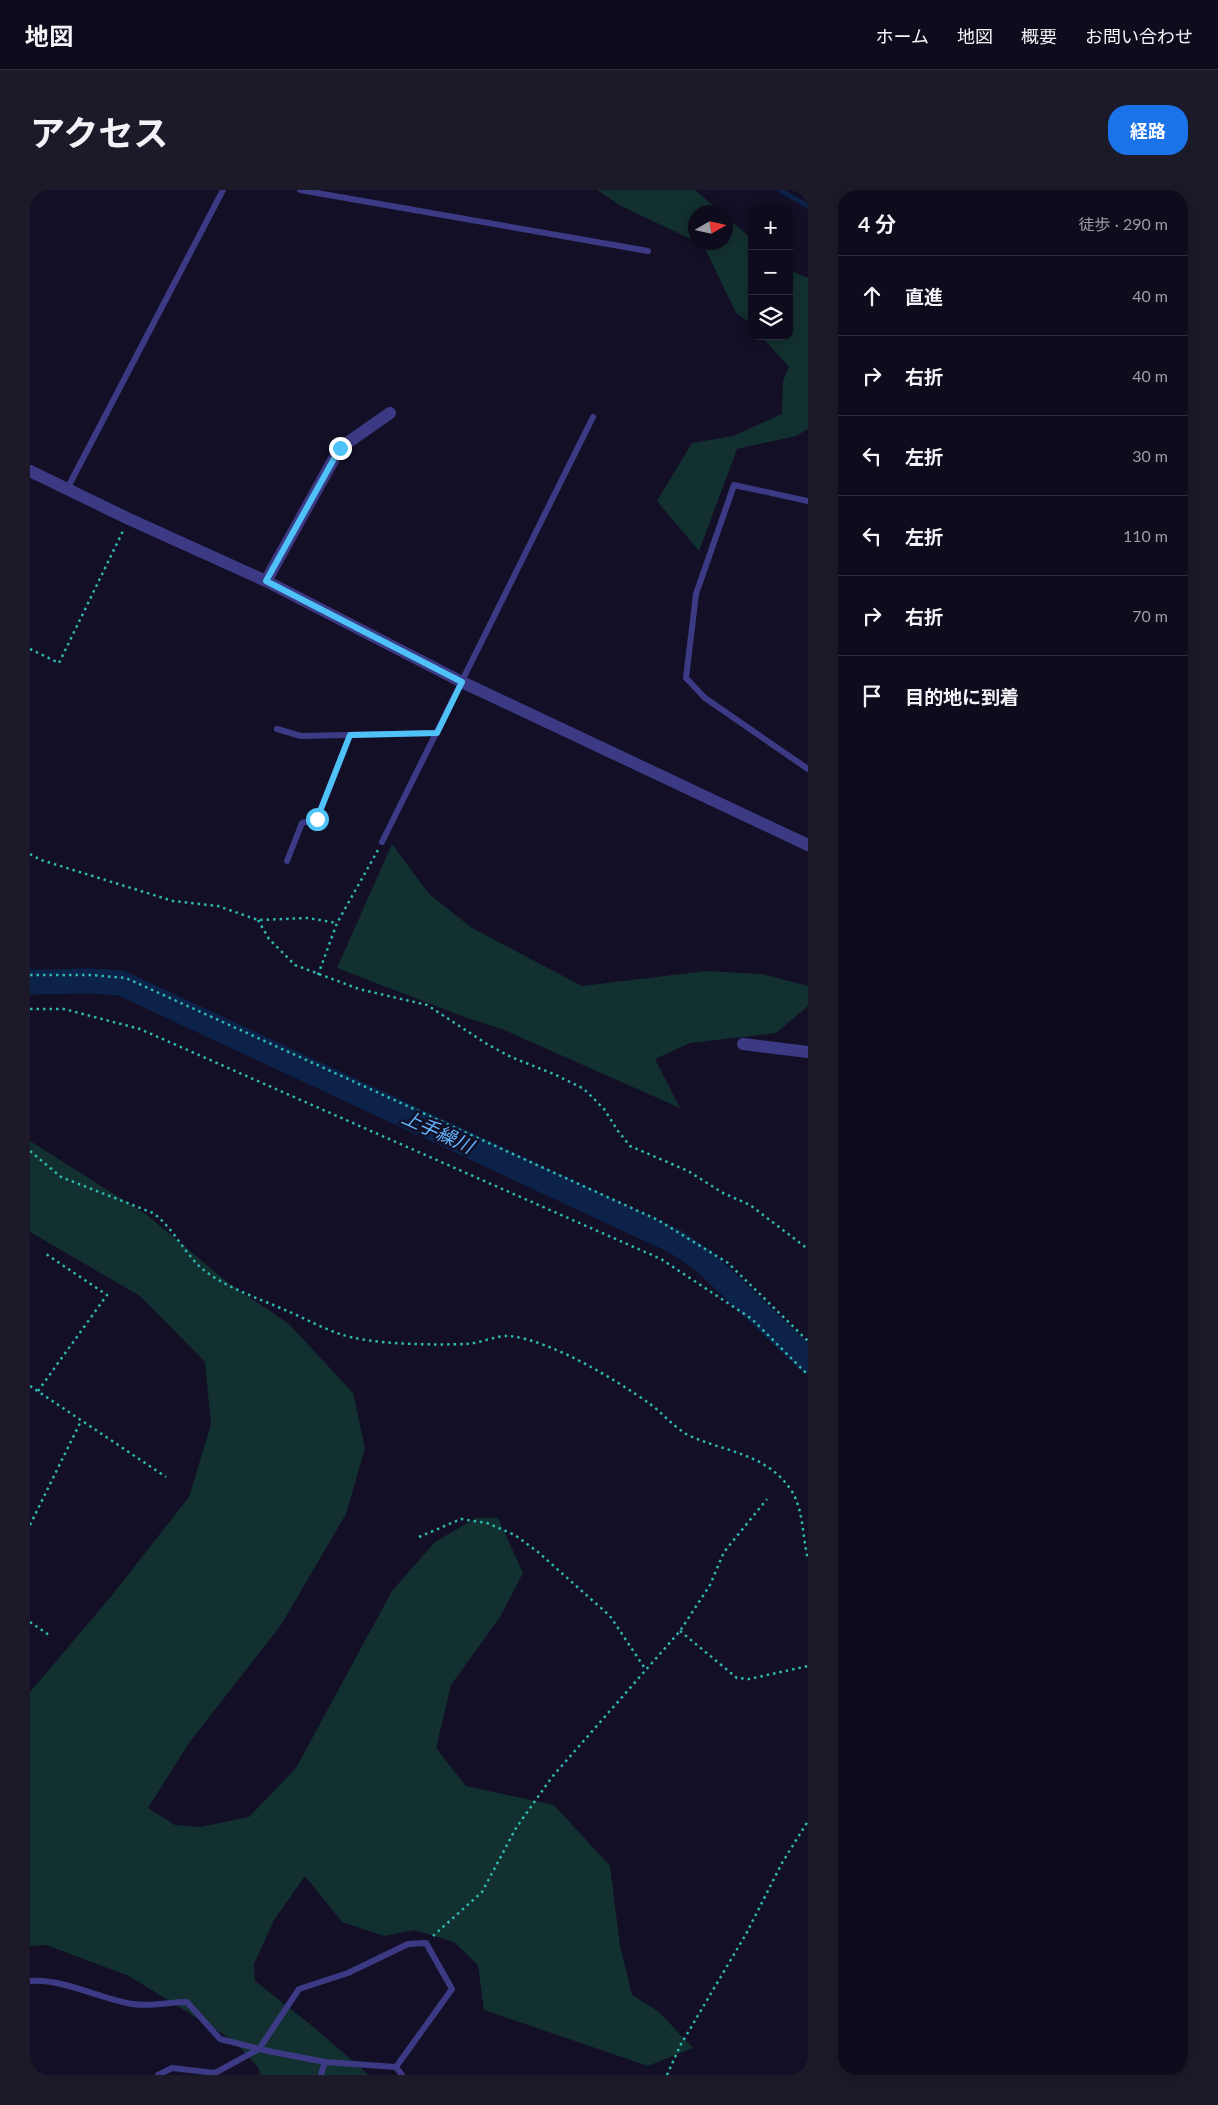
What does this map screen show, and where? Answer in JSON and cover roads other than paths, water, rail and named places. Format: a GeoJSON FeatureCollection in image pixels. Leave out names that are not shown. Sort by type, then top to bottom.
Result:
{"type":"FeatureCollection","features":[{"type":"Feature","properties":{"kind":"street"},"geometry":{"type":"LineString","coordinates":[[266,581],[340,448],[390,413]]}},
{"type":"Feature","properties":{"kind":"street"},"geometry":{"type":"LineString","coordinates":[[30,471],[129,519],[266,581],[462,682],[808,845]]}},
{"type":"Feature","properties":{"kind":"street"},"geometry":{"type":"LineString","coordinates":[[743,1044],[808,1052]]}},
{"type":"Feature","properties":{"kind":"lane"},"geometry":{"type":"LineString","coordinates":[[67,489],[223,190]]}},
{"type":"Feature","properties":{"kind":"lane"},"geometry":{"type":"LineString","coordinates":[[300,190],[648,251]]}},
{"type":"Feature","properties":{"kind":"lane"},"geometry":{"type":"LineString","coordinates":[[382,842],[593,417]]}},
{"type":"Feature","properties":{"kind":"lane"},"geometry":{"type":"LineString","coordinates":[[808,501],[734,485],[709,552],[696,594],[686,678],[705,698],[808,769]]}},
{"type":"Feature","properties":{"kind":"lane"},"geometry":{"type":"LineString","coordinates":[[277,729],[301,736],[437,733]]}},
{"type":"Feature","properties":{"kind":"lane"},"geometry":{"type":"LineString","coordinates":[[286,861],[302,823],[317,819],[350,735]]}},
{"type":"Feature","properties":{"kind":"lane"},"geometry":{"type":"LineString","coordinates":[[158,2075],[172,2068],[215,2073],[260,2049],[299,1988],[348,1973],[408,1944],[426,1943],[452,1989],[396,2067]]}},
{"type":"Feature","properties":{"kind":"lane"},"geometry":{"type":"LineString","coordinates":[[30,1981],[38,1980],[62,1985],[134,2004],[187,2002],[220,2039],[325,2062],[396,2067],[402,2075]]}},
{"type":"Feature","properties":{"kind":"lane"},"geometry":{"type":"LineString","coordinates":[[321,2075],[325,2062]]}},
{"type":"Feature","properties":{"kind":"waterway"},"geometry":{"type":"LineString","coordinates":[[780,190],[808,206]]}},
{"type":"Feature","properties":{"kind":"waterway","name":"上手繰川"},"geometry":{"type":"LineString","coordinates":[[30,982],[90,981],[121,983],[676,1242],[704,1261],[808,1360]]}}]}
